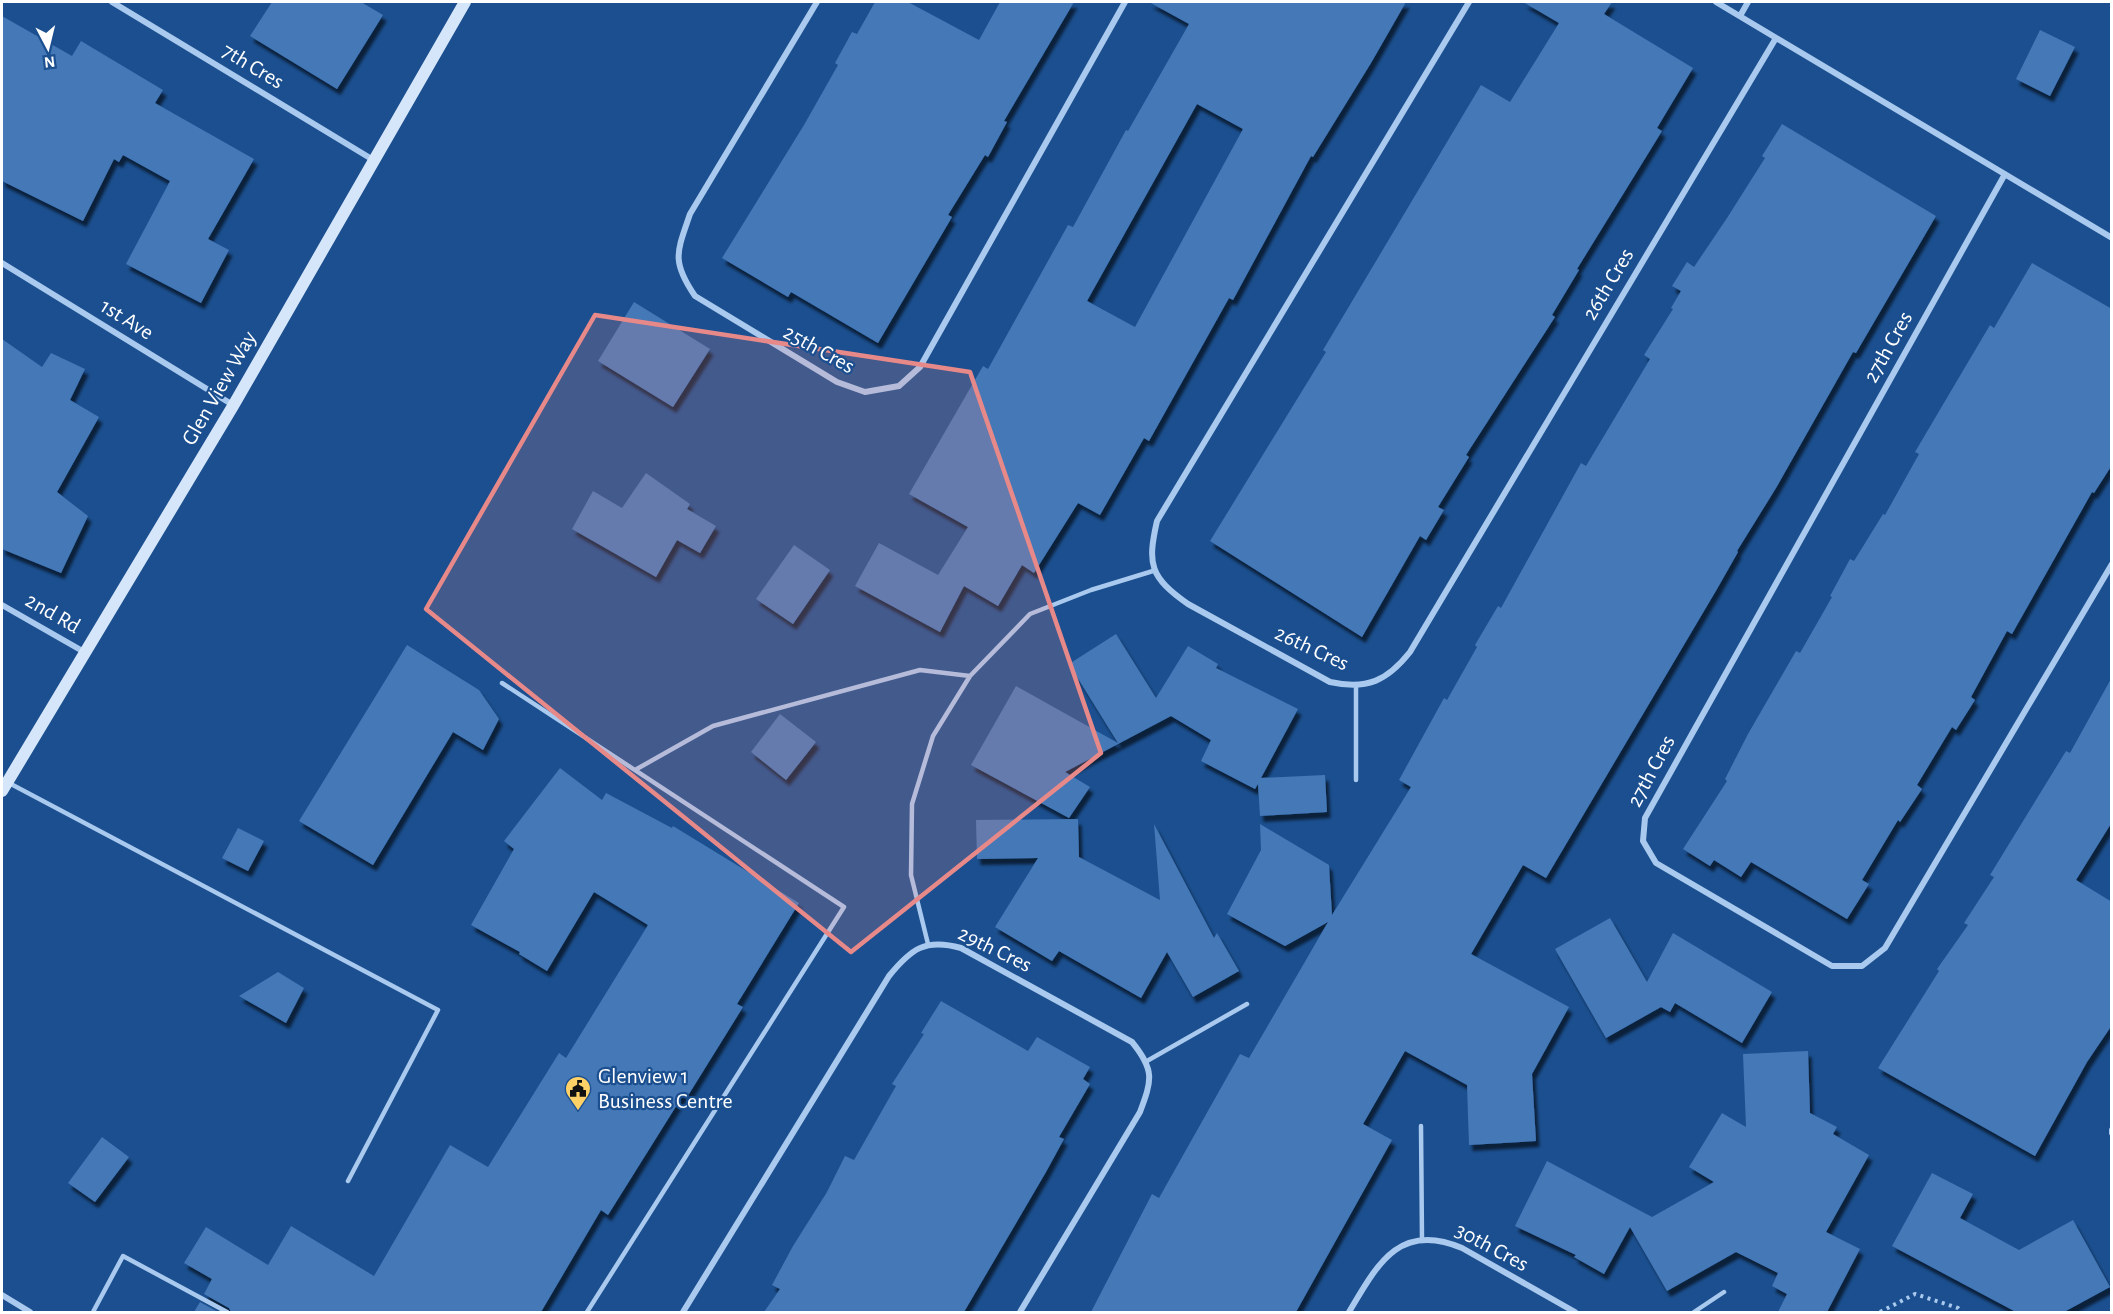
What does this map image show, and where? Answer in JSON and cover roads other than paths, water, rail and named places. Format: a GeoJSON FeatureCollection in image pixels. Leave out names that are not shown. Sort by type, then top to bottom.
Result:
{"type":"FeatureCollection","features":[{"type":"Feature","properties":{"kind":"street","name":"7th Cres"},"geometry":{"type":"LineString","coordinates":[[112,2],[375,161]]}},
{"type":"Feature","properties":{"kind":"street","name":"Glen View Way"},"geometry":{"type":"LineString","coordinates":[[4,786],[233,406],[465,2]]}},
{"type":"Feature","properties":{"kind":"street","name":"25th Cres"},"geometry":{"type":"LineString","coordinates":[[817,2],[690,214],[677,250],[680,274],[694,296],[837,382],[865,392],[899,386],[920,367],[1125,2]]}},
{"type":"Feature","properties":{"kind":"street"},"geometry":{"type":"LineString","coordinates":[[1153,571],[1150,550],[1157,521],[1469,2]]}},
{"type":"Feature","properties":{"kind":"street"},"geometry":{"type":"LineString","coordinates":[[1716,2],[2112,238]]}},
{"type":"Feature","properties":{"kind":"street"},"geometry":{"type":"LineString","coordinates":[[1740,16],[1748,2]]}},
{"type":"Feature","properties":{"kind":"street","name":"26th Cres"},"geometry":{"type":"LineString","coordinates":[[1153,571],[1166,589],[1188,604],[1330,682],[1356,686],[1371,683],[1395,671],[1410,652],[1776,38]]}},
{"type":"Feature","properties":{"kind":"street","name":"27th Cres"},"geometry":{"type":"LineString","coordinates":[[2005,174],[1645,818],[1643,841],[1656,863],[1832,966],[1862,966],[1885,948],[2112,564]]}},
{"type":"Feature","properties":{"kind":"street","name":"1st Ave"},"geometry":{"type":"LineString","coordinates":[[2,263],[233,406]]}},
{"type":"Feature","properties":{"kind":"street","name":"2nd Rd"},"geometry":{"type":"LineString","coordinates":[[2,605],[86,653]]}},
{"type":"Feature","properties":{"kind":"street","name":"29th Cres"},"geometry":{"type":"LineString","coordinates":[[683,1312],[889,976],[906,954],[928,944],[946,944],[961,948],[1132,1042],[1147,1061]]}},
{"type":"Feature","properties":{"kind":"street"},"geometry":{"type":"LineString","coordinates":[[1020,1312],[1140,1112],[1149,1086],[1147,1061]]}},
{"type":"Feature","properties":{"kind":"street","name":"30th Cres"},"geometry":{"type":"LineString","coordinates":[[1349,1312],[1375,1269],[1396,1247],[1422,1239],[1443,1239],[1462,1248],[1575,1312]]}},
{"type":"Feature","properties":{"kind":"street"},"geometry":{"type":"LineString","coordinates":[[2,1295],[30,1312]]}},
{"type":"Feature","properties":{"kind":"lane"},"geometry":{"type":"LineString","coordinates":[[928,944],[911,875],[912,804],[933,736],[970,676],[1030,614],[1091,590],[1153,571]]}},
{"type":"Feature","properties":{"kind":"lane"},"geometry":{"type":"LineString","coordinates":[[635,770],[712,726],[920,670],[970,676]]}},
{"type":"Feature","properties":{"kind":"lane"},"geometry":{"type":"LineString","coordinates":[[502,683],[844,907],[587,1312]]}},
{"type":"Feature","properties":{"kind":"lane"},"geometry":{"type":"LineString","coordinates":[[1356,686],[1356,780]]}},
{"type":"Feature","properties":{"kind":"lane"},"geometry":{"type":"LineString","coordinates":[[4,786],[438,1010],[348,1181]]}},
{"type":"Feature","properties":{"kind":"lane"},"geometry":{"type":"LineString","coordinates":[[1147,1061],[1247,1004]]}},
{"type":"Feature","properties":{"kind":"lane"},"geometry":{"type":"LineString","coordinates":[[1421,1126],[1422,1239]]}},
{"type":"Feature","properties":{"kind":"lane"},"geometry":{"type":"LineString","coordinates":[[93,1312],[123,1256],[227,1312]]}},
{"type":"Feature","properties":{"kind":"lane"},"geometry":{"type":"LineString","coordinates":[[1694,1312],[1724,1292]]}},
{"type":"Feature","properties":{"kind":"place","name":"Glenview 1 Business Centre"},"geometry":{"type":"Point","coordinates":[578,1112]}}]}
